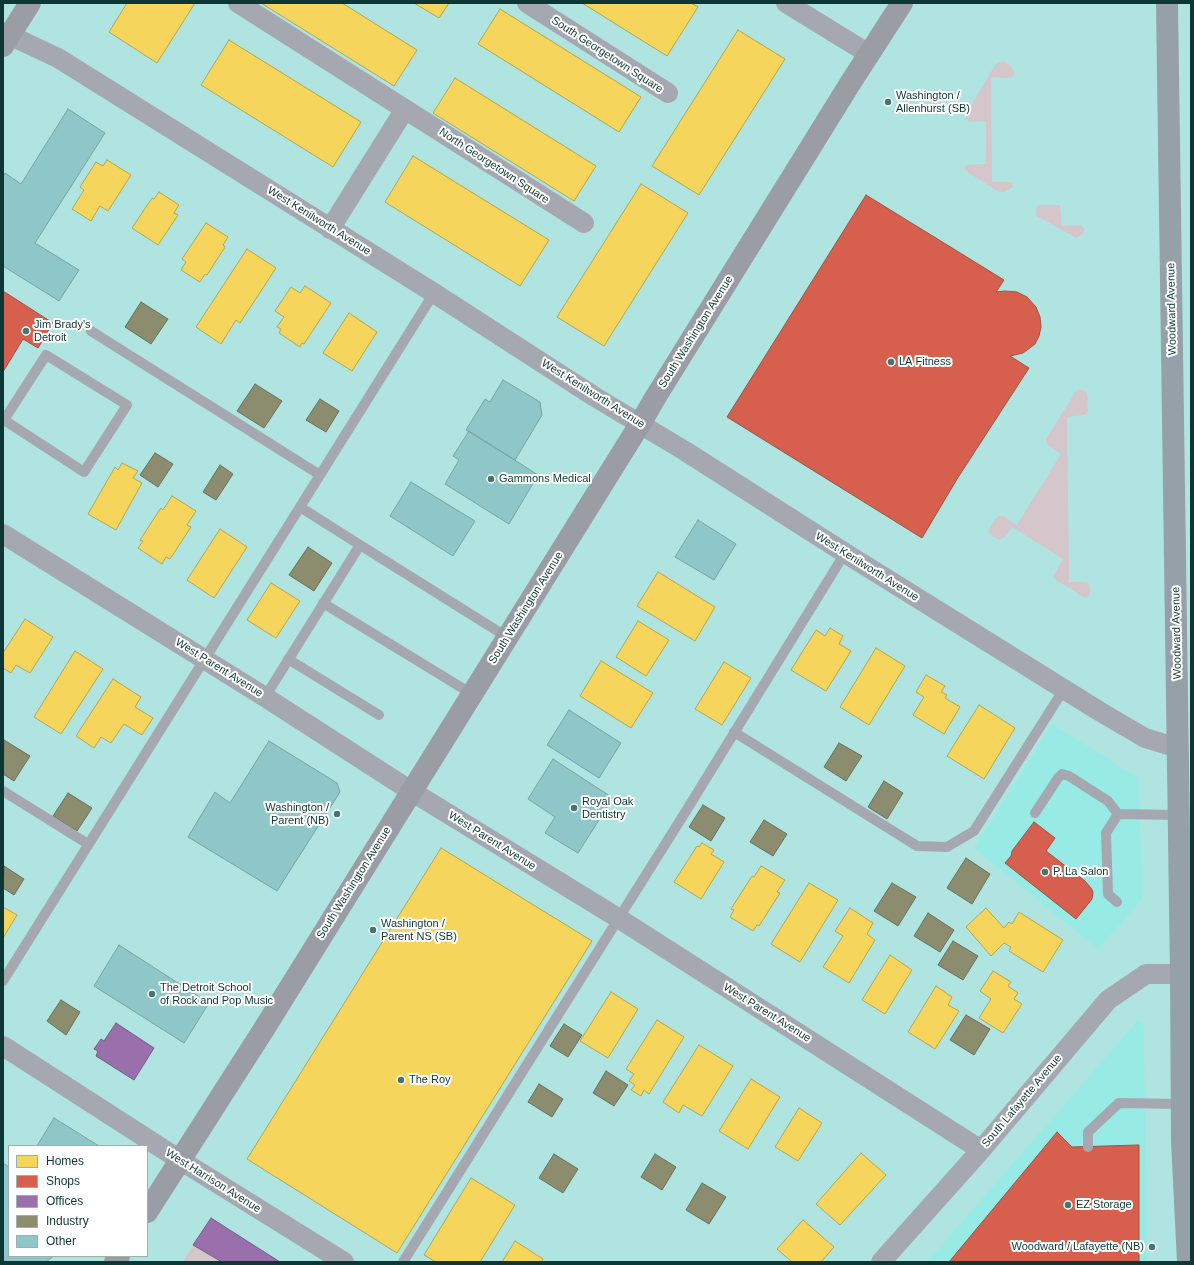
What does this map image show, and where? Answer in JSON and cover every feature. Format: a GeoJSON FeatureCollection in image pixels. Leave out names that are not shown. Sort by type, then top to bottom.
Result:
{"type":"FeatureCollection","features":[{"type":"Feature","properties":{"kind":"main road"},"geometry":{"type":"LineString","coordinates":[[5,38],[30,3]]}},
{"type":"Feature","properties":{"kind":"main road","name":"South Washington Avenue"},"geometry":{"type":"LineString","coordinates":[[148,1210],[268,1023],[655,398],[902,3]]}},
{"type":"Feature","properties":{"kind":"main road","name":"Woodward Avenue"},"geometry":{"type":"LineString","coordinates":[[1167,3],[1179,815],[1181,1104],[1188,1262]]}},
{"type":"Feature","properties":{"kind":"street","name":"North Georgetown Square"},"geometry":{"type":"LineString","coordinates":[[238,3],[405,108],[584,224]]}},
{"type":"Feature","properties":{"kind":"street","name":"South Georgetown Square"},"geometry":{"type":"LineString","coordinates":[[527,3],[668,93]]}},
{"type":"Feature","properties":{"kind":"street"},"geometry":{"type":"LineString","coordinates":[[786,3],[869,54]]}},
{"type":"Feature","properties":{"kind":"street","name":"West Kenilworth Avenue"},"geometry":{"type":"LineString","coordinates":[[5,38],[58,58],[434,293],[595,397],[685,451],[845,553],[1064,689],[1145,738],[1178,748]]}},
{"type":"Feature","properties":{"kind":"street"},"geometry":{"type":"LineString","coordinates":[[330,229],[405,108]]}},
{"type":"Feature","properties":{"kind":"street","name":"West Parent Avenue"},"geometry":{"type":"LineString","coordinates":[[3,534],[265,697],[411,791],[618,918],[981,1150]]}},
{"type":"Feature","properties":{"kind":"street","name":"South Lafayette Avenue"},"geometry":{"type":"LineString","coordinates":[[881,1262],[981,1150],[1108,1000],[1146,974],[1181,974]]}},
{"type":"Feature","properties":{"kind":"street","name":"West Harrison Avenue"},"geometry":{"type":"LineString","coordinates":[[3,1046],[180,1160],[344,1262]]}},
{"type":"Feature","properties":{"kind":"lane"},"geometry":{"type":"LineString","coordinates":[[3,981],[434,293]]}},
{"type":"Feature","properties":{"kind":"lane"},"geometry":{"type":"LineString","coordinates":[[91,331],[320,475]]}},
{"type":"Feature","properties":{"kind":"lane"},"geometry":{"type":"LineString","coordinates":[[46,355],[127,405],[84,472],[3,420],[46,355]]}},
{"type":"Feature","properties":{"kind":"lane"},"geometry":{"type":"LineString","coordinates":[[300,507],[507,637]]}},
{"type":"Feature","properties":{"kind":"lane"},"geometry":{"type":"LineString","coordinates":[[265,697],[360,545]]}},
{"type":"Feature","properties":{"kind":"lane"},"geometry":{"type":"LineString","coordinates":[[403,1262],[845,553]]}},
{"type":"Feature","properties":{"kind":"lane"},"geometry":{"type":"LineString","coordinates":[[323,603],[472,694]]}},
{"type":"Feature","properties":{"kind":"lane"},"geometry":{"type":"LineString","coordinates":[[288,659],[379,715]]}},
{"type":"Feature","properties":{"kind":"lane"},"geometry":{"type":"LineString","coordinates":[[734,732],[917,846],[947,847],[974,830],[1064,689]]}},
{"type":"Feature","properties":{"kind":"lane"},"geometry":{"type":"LineString","coordinates":[[1035,813],[1062,774],[1069,776],[1108,801],[1118,814]]}},
{"type":"Feature","properties":{"kind":"lane"},"geometry":{"type":"LineString","coordinates":[[3,791],[88,844]]}},
{"type":"Feature","properties":{"kind":"lane"},"geometry":{"type":"LineString","coordinates":[[1118,814],[1179,815]]}},
{"type":"Feature","properties":{"kind":"lane"},"geometry":{"type":"LineString","coordinates":[[1117,902],[1108,894],[1106,833],[1118,814]]}},
{"type":"Feature","properties":{"kind":"lane"},"geometry":{"type":"LineString","coordinates":[[1088,1147],[1088,1132],[1119,1103],[1181,1104]]}},
{"type":"Feature","properties":{"kind":"shaded area"},"geometry":{"type":"Polygon","coordinates":[[[1001,62],[1006,62],[1015,73],[1012,77],[1006,78],[991,77],[992,182],[1012,183],[1013,187],[1005,192],[999,192],[966,171],[964,168],[967,165],[986,164],[986,121],[969,122],[966,119],[966,114],[995,65],[1001,62]]]}},
{"type":"Feature","properties":{"kind":"shaded area"},"geometry":{"type":"Polygon","coordinates":[[[1060,205],[1062,226],[1081,225],[1084,229],[1083,234],[1076,238],[1037,216],[1037,206],[1060,205]]]}},
{"type":"Feature","properties":{"kind":"shaded area"},"geometry":{"type":"Polygon","coordinates":[[[1079,389],[1083,390],[1087,394],[1088,411],[1083,415],[1067,417],[1069,582],[1086,582],[1089,584],[1089,596],[1085,598],[1053,577],[1063,559],[1012,527],[1005,537],[1000,540],[990,535],[989,530],[996,518],[999,516],[1003,516],[1017,525],[1061,454],[1049,446],[1046,439],[1076,391],[1079,389]]]}},
{"type":"Feature","properties":{"kind":"shaded area"},"geometry":{"type":"Polygon","coordinates":[[[1052,724],[1139,778],[1142,900],[1098,949],[974,848],[1052,724]]]}},
{"type":"Feature","properties":{"kind":"shaded area","name":"EZ Storage"},"geometry":{"type":"Polygon","coordinates":[[[1138,1020],[1143,1023],[1144,1031],[1147,1262],[927,1262],[1138,1020]]]}},
{"type":"Feature","properties":{"kind":"shaded area"},"geometry":{"type":"Polygon","coordinates":[[[193,1245],[222,1262],[183,1262],[193,1245]]]}},
{"type":"Feature","properties":{"kind":"building: Homes"},"geometry":{"type":"Polygon","coordinates":[[[127,3],[195,3],[157,63],[109,32],[127,3]]]}},
{"type":"Feature","properties":{"kind":"building: Homes"},"geometry":{"type":"Polygon","coordinates":[[[261,3],[342,3],[417,50],[394,86],[261,3]]]}},
{"type":"Feature","properties":{"kind":"building: Homes"},"geometry":{"type":"Polygon","coordinates":[[[414,3],[449,3],[439,18],[414,3]]]}},
{"type":"Feature","properties":{"kind":"building: Homes"},"geometry":{"type":"Polygon","coordinates":[[[582,3],[691,3],[698,7],[667,56],[582,3]]]}},
{"type":"Feature","properties":{"kind":"building: Homes"},"geometry":{"type":"Polygon","coordinates":[[[500,9],[641,97],[619,132],[478,44],[500,9]]]}},
{"type":"Feature","properties":{"kind":"building: Homes"},"geometry":{"type":"Polygon","coordinates":[[[738,30],[785,59],[699,195],[652,166],[738,30]]]}},
{"type":"Feature","properties":{"kind":"building: Homes"},"geometry":{"type":"Polygon","coordinates":[[[229,40],[361,122],[333,167],[201,85],[229,40]]]}},
{"type":"Feature","properties":{"kind":"building: Homes"},"geometry":{"type":"Polygon","coordinates":[[[455,78],[596,166],[574,201],[433,113],[455,78]]]}},
{"type":"Feature","properties":{"kind":"building: Homes"},"geometry":{"type":"Polygon","coordinates":[[[413,156],[549,240],[520,286],[385,202],[413,156]]]}},
{"type":"Feature","properties":{"kind":"building: Homes"},"geometry":{"type":"Polygon","coordinates":[[[107,160],[131,175],[108,211],[100,206],[91,221],[72,209],[84,190],[80,187],[96,162],[103,166],[107,160]]]}},
{"type":"Feature","properties":{"kind":"building: Homes"},"geometry":{"type":"Polygon","coordinates":[[[641,184],[688,213],[604,346],[557,317],[641,184]]]}},
{"type":"Feature","properties":{"kind":"building: Homes"},"geometry":{"type":"Polygon","coordinates":[[[159,192],[179,205],[174,213],[178,215],[158,245],[132,228],[152,198],[154,199],[159,192]]]}},
{"type":"Feature","properties":{"kind":"building: Homes"},"geometry":{"type":"Polygon","coordinates":[[[206,223],[228,237],[223,245],[225,247],[207,275],[205,274],[200,282],[181,270],[186,262],[182,259],[206,223]]]}},
{"type":"Feature","properties":{"kind":"building: Homes"},"geometry":{"type":"Polygon","coordinates":[[[247,249],[276,268],[240,323],[236,320],[221,344],[196,327],[247,249]]]}},
{"type":"Feature","properties":{"kind":"building: Homes"},"geometry":{"type":"Polygon","coordinates":[[[305,286],[331,303],[304,344],[302,343],[300,347],[279,333],[281,329],[277,327],[284,317],[275,311],[291,287],[300,293],[305,286]]]}},
{"type":"Feature","properties":{"kind":"building: Homes"},"geometry":{"type":"Polygon","coordinates":[[[349,313],[377,332],[352,371],[323,353],[349,313]]]}},
{"type":"Feature","properties":{"kind":"building: Homes"},"geometry":{"type":"Polygon","coordinates":[[[122,463],[138,471],[133,478],[142,483],[116,530],[88,514],[115,467],[118,470],[122,463]]]}},
{"type":"Feature","properties":{"kind":"building: Homes"},"geometry":{"type":"Polygon","coordinates":[[[172,496],[196,511],[187,525],[191,527],[170,559],[166,557],[162,564],[138,548],[143,541],[140,540],[161,508],[163,510],[172,496]]]}},
{"type":"Feature","properties":{"kind":"building: Homes"},"geometry":{"type":"Polygon","coordinates":[[[220,529],[247,547],[214,598],[187,580],[220,529]]]}},
{"type":"Feature","properties":{"kind":"building: Homes"},"geometry":{"type":"Polygon","coordinates":[[[658,572],[715,607],[695,641],[637,606],[658,572]]]}},
{"type":"Feature","properties":{"kind":"building: Homes"},"geometry":{"type":"Polygon","coordinates":[[[271,583],[300,601],[276,638],[247,620],[271,583]]]}},
{"type":"Feature","properties":{"kind":"building: Homes"},"geometry":{"type":"Polygon","coordinates":[[[25,619],[53,637],[30,673],[16,665],[11,673],[3,668],[3,653],[25,619]]]}},
{"type":"Feature","properties":{"kind":"building: Homes"},"geometry":{"type":"Polygon","coordinates":[[[638,621],[669,640],[646,676],[616,657],[638,621]]]}},
{"type":"Feature","properties":{"kind":"building: Homes"},"geometry":{"type":"Polygon","coordinates":[[[830,628],[843,636],[839,644],[851,651],[826,691],[791,670],[816,630],[825,636],[830,628]]]}},
{"type":"Feature","properties":{"kind":"building: Homes"},"geometry":{"type":"Polygon","coordinates":[[[876,648],[905,666],[869,725],[840,707],[876,648]]]}},
{"type":"Feature","properties":{"kind":"building: Homes"},"geometry":{"type":"Polygon","coordinates":[[[75,651],[103,669],[61,734],[34,717],[75,651]]]}},
{"type":"Feature","properties":{"kind":"building: Homes"},"geometry":{"type":"Polygon","coordinates":[[[601,661],[653,693],[631,728],[580,696],[601,661]]]}},
{"type":"Feature","properties":{"kind":"building: Homes"},"geometry":{"type":"Polygon","coordinates":[[[724,662],[751,678],[722,725],[695,709],[724,662]]]}},
{"type":"Feature","properties":{"kind":"building: Homes"},"geometry":{"type":"Polygon","coordinates":[[[926,675],[945,686],[941,692],[947,695],[945,698],[960,707],[944,734],[913,715],[924,697],[916,692],[926,675]]]}},
{"type":"Feature","properties":{"kind":"building: Homes"},"geometry":{"type":"Polygon","coordinates":[[[113,679],[141,697],[135,707],[153,718],[142,735],[124,724],[111,743],[101,737],[94,748],[76,736],[113,679]]]}},
{"type":"Feature","properties":{"kind":"building: Homes"},"geometry":{"type":"Polygon","coordinates":[[[979,705],[1015,728],[984,779],[947,756],[979,705]]]}},
{"type":"Feature","properties":{"kind":"building: Homes"},"geometry":{"type":"Polygon","coordinates":[[[702,843],[714,850],[711,854],[724,862],[701,899],[674,882],[697,846],[699,847],[702,843]]]}},
{"type":"Feature","properties":{"kind":"building: Homes","name":"The Roy"},"geometry":{"type":"Polygon","coordinates":[[[441,848],[592,941],[397,1253],[247,1159],[441,848]]]}},
{"type":"Feature","properties":{"kind":"building: Homes"},"geometry":{"type":"Polygon","coordinates":[[[761,866],[785,880],[777,892],[780,893],[759,926],[757,925],[753,931],[730,917],[734,910],[731,909],[752,876],[754,877],[761,866]]]}},
{"type":"Feature","properties":{"kind":"building: Homes"},"geometry":{"type":"Polygon","coordinates":[[[809,883],[838,900],[800,962],[771,944],[809,883]]]}},
{"type":"Feature","properties":{"kind":"building: Homes"},"geometry":{"type":"Polygon","coordinates":[[[3,907],[17,915],[3,938],[3,907]]]}},
{"type":"Feature","properties":{"kind":"building: Homes"},"geometry":{"type":"Polygon","coordinates":[[[850,908],[873,923],[867,934],[875,940],[849,983],[823,967],[843,936],[835,931],[850,908]]]}},
{"type":"Feature","properties":{"kind":"building: Homes"},"geometry":{"type":"Polygon","coordinates":[[[986,908],[1004,928],[1009,922],[1012,924],[1019,912],[1063,940],[1043,972],[1009,951],[1011,947],[1004,943],[991,956],[966,927],[986,908]]]}},
{"type":"Feature","properties":{"kind":"building: Homes"},"geometry":{"type":"Polygon","coordinates":[[[890,955],[912,970],[885,1014],[862,1000],[890,955]]]}},
{"type":"Feature","properties":{"kind":"building: Homes"},"geometry":{"type":"Polygon","coordinates":[[[993,971],[1011,982],[1008,986],[1018,993],[1014,999],[1022,1004],[1003,1033],[979,1018],[991,999],[980,991],[993,971]]]}},
{"type":"Feature","properties":{"kind":"building: Homes"},"geometry":{"type":"Polygon","coordinates":[[[936,986],[952,997],[948,1005],[959,1011],[935,1049],[908,1032],[936,986]]]}},
{"type":"Feature","properties":{"kind":"building: Homes"},"geometry":{"type":"Polygon","coordinates":[[[611,992],[638,1009],[608,1058],[580,1041],[611,992]]]}},
{"type":"Feature","properties":{"kind":"building: Homes"},"geometry":{"type":"Polygon","coordinates":[[[657,1020],[684,1037],[649,1094],[644,1090],[641,1096],[631,1090],[635,1085],[629,1081],[634,1074],[626,1069],[657,1020]]]}},
{"type":"Feature","properties":{"kind":"building: Homes"},"geometry":{"type":"Polygon","coordinates":[[[699,1045],[733,1066],[702,1116],[683,1105],[679,1113],[663,1102],[699,1045]]]}},
{"type":"Feature","properties":{"kind":"building: Homes"},"geometry":{"type":"Polygon","coordinates":[[[751,1079],[780,1097],[748,1149],[719,1131],[751,1079]]]}},
{"type":"Feature","properties":{"kind":"building: Homes"},"geometry":{"type":"Polygon","coordinates":[[[799,1108],[822,1123],[798,1161],[775,1147],[799,1108]]]}},
{"type":"Feature","properties":{"kind":"building: Homes"},"geometry":{"type":"Polygon","coordinates":[[[861,1153],[886,1175],[840,1225],[816,1204],[861,1153]]]}},
{"type":"Feature","properties":{"kind":"building: Homes"},"geometry":{"type":"Polygon","coordinates":[[[471,1178],[515,1205],[480,1262],[436,1262],[424,1255],[471,1178]]]}},
{"type":"Feature","properties":{"kind":"building: Homes"},"geometry":{"type":"Polygon","coordinates":[[[803,1220],[834,1247],[821,1262],[792,1262],[777,1249],[803,1220]]]}},
{"type":"Feature","properties":{"kind":"building: Homes"},"geometry":{"type":"Polygon","coordinates":[[[515,1241],[543,1259],[541,1262],[502,1262],[515,1241]]]}},
{"type":"Feature","properties":{"kind":"building: Shops","name":"LA Fitness"},"geometry":{"type":"Polygon","coordinates":[[[866,195],[1004,280],[996,292],[1017,292],[1027,297],[1036,307],[1040,317],[1041,327],[1035,344],[1023,353],[1010,356],[1029,368],[957,479],[922,538],[727,417],[866,195]]]}},
{"type":"Feature","properties":{"kind":"building: Shops","name":"Jim Brady's Detroit"},"geometry":{"type":"Polygon","coordinates":[[[3,291],[53,323],[38,348],[23,339],[3,372],[3,291]]]}},
{"type":"Feature","properties":{"kind":"building: Shops","name":"P. La Salon"},"geometry":{"type":"Polygon","coordinates":[[[1034,822],[1055,838],[1046,851],[1085,881],[1093,892],[1092,899],[1076,919],[1005,863],[1011,856],[1012,851],[1034,822]]]}},
{"type":"Feature","properties":{"kind":"building: Shops","name":"EZ Storage"},"geometry":{"type":"Polygon","coordinates":[[[1057,1132],[1072,1147],[1139,1145],[1139,1262],[949,1262],[1057,1132]]]}},
{"type":"Feature","properties":{"kind":"building: Offices"},"geometry":{"type":"Polygon","coordinates":[[[116,1023],[154,1048],[134,1080],[96,1056],[98,1051],[94,1049],[101,1039],[104,1041],[116,1023]]]}},
{"type":"Feature","properties":{"kind":"building: Offices"},"geometry":{"type":"Polygon","coordinates":[[[211,1218],[280,1262],[222,1262],[193,1245],[211,1218]]]}},
{"type":"Feature","properties":{"kind":"building: Industry"},"geometry":{"type":"Polygon","coordinates":[[[141,302],[168,319],[151,344],[125,327],[141,302]]]}},
{"type":"Feature","properties":{"kind":"building: Industry"},"geometry":{"type":"Polygon","coordinates":[[[255,384],[282,401],[264,428],[237,411],[255,384]]]}},
{"type":"Feature","properties":{"kind":"building: Industry"},"geometry":{"type":"Polygon","coordinates":[[[320,399],[339,411],[326,432],[306,420],[320,399]]]}},
{"type":"Feature","properties":{"kind":"building: Industry"},"geometry":{"type":"Polygon","coordinates":[[[155,453],[173,464],[158,487],[140,475],[155,453]]]}},
{"type":"Feature","properties":{"kind":"building: Industry"},"geometry":{"type":"Polygon","coordinates":[[[220,465],[233,474],[216,500],[203,492],[220,465]]]}},
{"type":"Feature","properties":{"kind":"building: Industry"},"geometry":{"type":"Polygon","coordinates":[[[308,547],[332,563],[314,591],[289,575],[308,547]]]}},
{"type":"Feature","properties":{"kind":"building: Industry"},"geometry":{"type":"Polygon","coordinates":[[[4,740],[30,756],[14,781],[3,774],[4,740]]]}},
{"type":"Feature","properties":{"kind":"building: Industry"},"geometry":{"type":"Polygon","coordinates":[[[839,743],[862,756],[846,781],[824,767],[839,743]]]}},
{"type":"Feature","properties":{"kind":"building: Industry"},"geometry":{"type":"Polygon","coordinates":[[[884,781],[903,793],[887,819],[868,807],[884,781]]]}},
{"type":"Feature","properties":{"kind":"building: Industry"},"geometry":{"type":"Polygon","coordinates":[[[68,793],[92,808],[77,831],[53,816],[68,793]]]}},
{"type":"Feature","properties":{"kind":"building: Industry"},"geometry":{"type":"Polygon","coordinates":[[[703,805],[725,818],[711,841],[689,827],[703,805]]]}},
{"type":"Feature","properties":{"kind":"building: Industry"},"geometry":{"type":"Polygon","coordinates":[[[764,820],[787,834],[773,856],[750,842],[764,820]]]}},
{"type":"Feature","properties":{"kind":"building: Industry"},"geometry":{"type":"Polygon","coordinates":[[[966,858],[990,874],[972,904],[947,888],[966,858]]]}},
{"type":"Feature","properties":{"kind":"building: Industry"},"geometry":{"type":"Polygon","coordinates":[[[4,866],[24,879],[14,895],[3,888],[4,866]]]}},
{"type":"Feature","properties":{"kind":"building: Industry"},"geometry":{"type":"Polygon","coordinates":[[[892,883],[916,897],[898,926],[874,911],[892,883]]]}},
{"type":"Feature","properties":{"kind":"building: Industry"},"geometry":{"type":"Polygon","coordinates":[[[928,913],[954,930],[940,952],[914,936],[928,913]]]}},
{"type":"Feature","properties":{"kind":"building: Industry"},"geometry":{"type":"Polygon","coordinates":[[[953,941],[978,956],[963,980],[938,965],[953,941]]]}},
{"type":"Feature","properties":{"kind":"building: Industry"},"geometry":{"type":"Polygon","coordinates":[[[61,1000],[80,1012],[66,1035],[47,1021],[61,1000]]]}},
{"type":"Feature","properties":{"kind":"building: Industry"},"geometry":{"type":"Polygon","coordinates":[[[966,1015],[990,1029],[974,1055],[950,1040],[966,1015]]]}},
{"type":"Feature","properties":{"kind":"building: Industry"},"geometry":{"type":"Polygon","coordinates":[[[564,1024],[582,1035],[568,1057],[550,1046],[564,1024]]]}},
{"type":"Feature","properties":{"kind":"building: Industry"},"geometry":{"type":"Polygon","coordinates":[[[606,1071],[628,1085],[614,1106],[593,1093],[606,1071]]]}},
{"type":"Feature","properties":{"kind":"building: Industry"},"geometry":{"type":"Polygon","coordinates":[[[539,1084],[563,1099],[552,1117],[528,1102],[539,1084]]]}},
{"type":"Feature","properties":{"kind":"building: Industry"},"geometry":{"type":"Polygon","coordinates":[[[554,1154],[578,1169],[563,1193],[539,1178],[554,1154]]]}},
{"type":"Feature","properties":{"kind":"building: Industry"},"geometry":{"type":"Polygon","coordinates":[[[655,1154],[676,1167],[662,1190],[641,1177],[655,1154]]]}},
{"type":"Feature","properties":{"kind":"building: Industry"},"geometry":{"type":"Polygon","coordinates":[[[702,1183],[726,1197],[709,1224],[686,1210],[702,1183]]]}},
{"type":"Feature","properties":{"kind":"building: Other"},"geometry":{"type":"Polygon","coordinates":[[[68,109],[105,133],[35,243],[79,270],[59,301],[3,266],[3,177],[5,173],[21,184],[68,109]]]}},
{"type":"Feature","properties":{"kind":"building: Other"},"geometry":{"type":"Polygon","coordinates":[[[503,380],[540,402],[542,415],[515,460],[466,430],[485,399],[490,402],[503,380]]]}},
{"type":"Feature","properties":{"kind":"building: Other","name":"Gammons Medical"},"geometry":{"type":"Polygon","coordinates":[[[469,431],[538,475],[509,524],[445,484],[459,460],[453,456],[469,431]]]}},
{"type":"Feature","properties":{"kind":"building: Other"},"geometry":{"type":"Polygon","coordinates":[[[411,482],[475,521],[453,556],[390,516],[411,482]]]}},
{"type":"Feature","properties":{"kind":"building: Other"},"geometry":{"type":"Polygon","coordinates":[[[698,520],[736,544],[714,580],[675,557],[698,520]]]}},
{"type":"Feature","properties":{"kind":"building: Other"},"geometry":{"type":"Polygon","coordinates":[[[569,710],[621,743],[599,778],[547,745],[569,710]]]}},
{"type":"Feature","properties":{"kind":"building: Other"},"geometry":{"type":"Polygon","coordinates":[[[269,741],[337,783],[340,792],[277,891],[188,837],[215,792],[230,803],[269,741]]]}},
{"type":"Feature","properties":{"kind":"building: Other","name":"Royal Oak Dentistry"},"geometry":{"type":"Polygon","coordinates":[[[553,759],[613,798],[578,853],[545,833],[555,817],[528,799],[553,759]]]}},
{"type":"Feature","properties":{"kind":"building: Other","name":"The Detroit School of Rock and Pop Music"},"geometry":{"type":"Polygon","coordinates":[[[119,945],[209,1003],[184,1043],[94,986],[119,945]]]}},
{"type":"Feature","properties":{"kind":"building: Other"},"geometry":{"type":"Polygon","coordinates":[[[54,1118],[97,1145],[38,1145],[54,1118]]]}},
{"type":"Feature","properties":{"kind":"building: Other"},"geometry":{"type":"Polygon","coordinates":[[[3,1163],[8,1166],[8,1257],[53,1257],[46,1262],[3,1262],[3,1163]]]}},
{"type":"Feature","properties":{"kind":"place","name":"Washington / Allenhurst (SB)"},"geometry":{"type":"Point","coordinates":[888,102]}},
{"type":"Feature","properties":{"kind":"place","name":"Jim Brady's Detroit"},"geometry":{"type":"Point","coordinates":[26,331]}},
{"type":"Feature","properties":{"kind":"place","name":"LA Fitness"},"geometry":{"type":"Point","coordinates":[891,362]}},
{"type":"Feature","properties":{"kind":"place","name":"Gammons Medical"},"geometry":{"type":"Point","coordinates":[491,479]}},
{"type":"Feature","properties":{"kind":"place","name":"Royal Oak Dentistry"},"geometry":{"type":"Point","coordinates":[574,808]}},
{"type":"Feature","properties":{"kind":"place","name":"Washington / Parent (NB)"},"geometry":{"type":"Point","coordinates":[337,814]}},
{"type":"Feature","properties":{"kind":"place","name":"P. La Salon"},"geometry":{"type":"Point","coordinates":[1045,872]}},
{"type":"Feature","properties":{"kind":"place","name":"Washington / Parent NS (SB)"},"geometry":{"type":"Point","coordinates":[373,930]}},
{"type":"Feature","properties":{"kind":"place","name":"The Detroit School of Rock and Pop Music"},"geometry":{"type":"Point","coordinates":[152,994]}},
{"type":"Feature","properties":{"kind":"place","name":"The Roy"},"geometry":{"type":"Point","coordinates":[401,1080]}},
{"type":"Feature","properties":{"kind":"place","name":"EZ Storage"},"geometry":{"type":"Point","coordinates":[1068,1205]}},
{"type":"Feature","properties":{"kind":"place","name":"Woodward / Lafayette (NB)"},"geometry":{"type":"Point","coordinates":[1152,1247]}}]}
